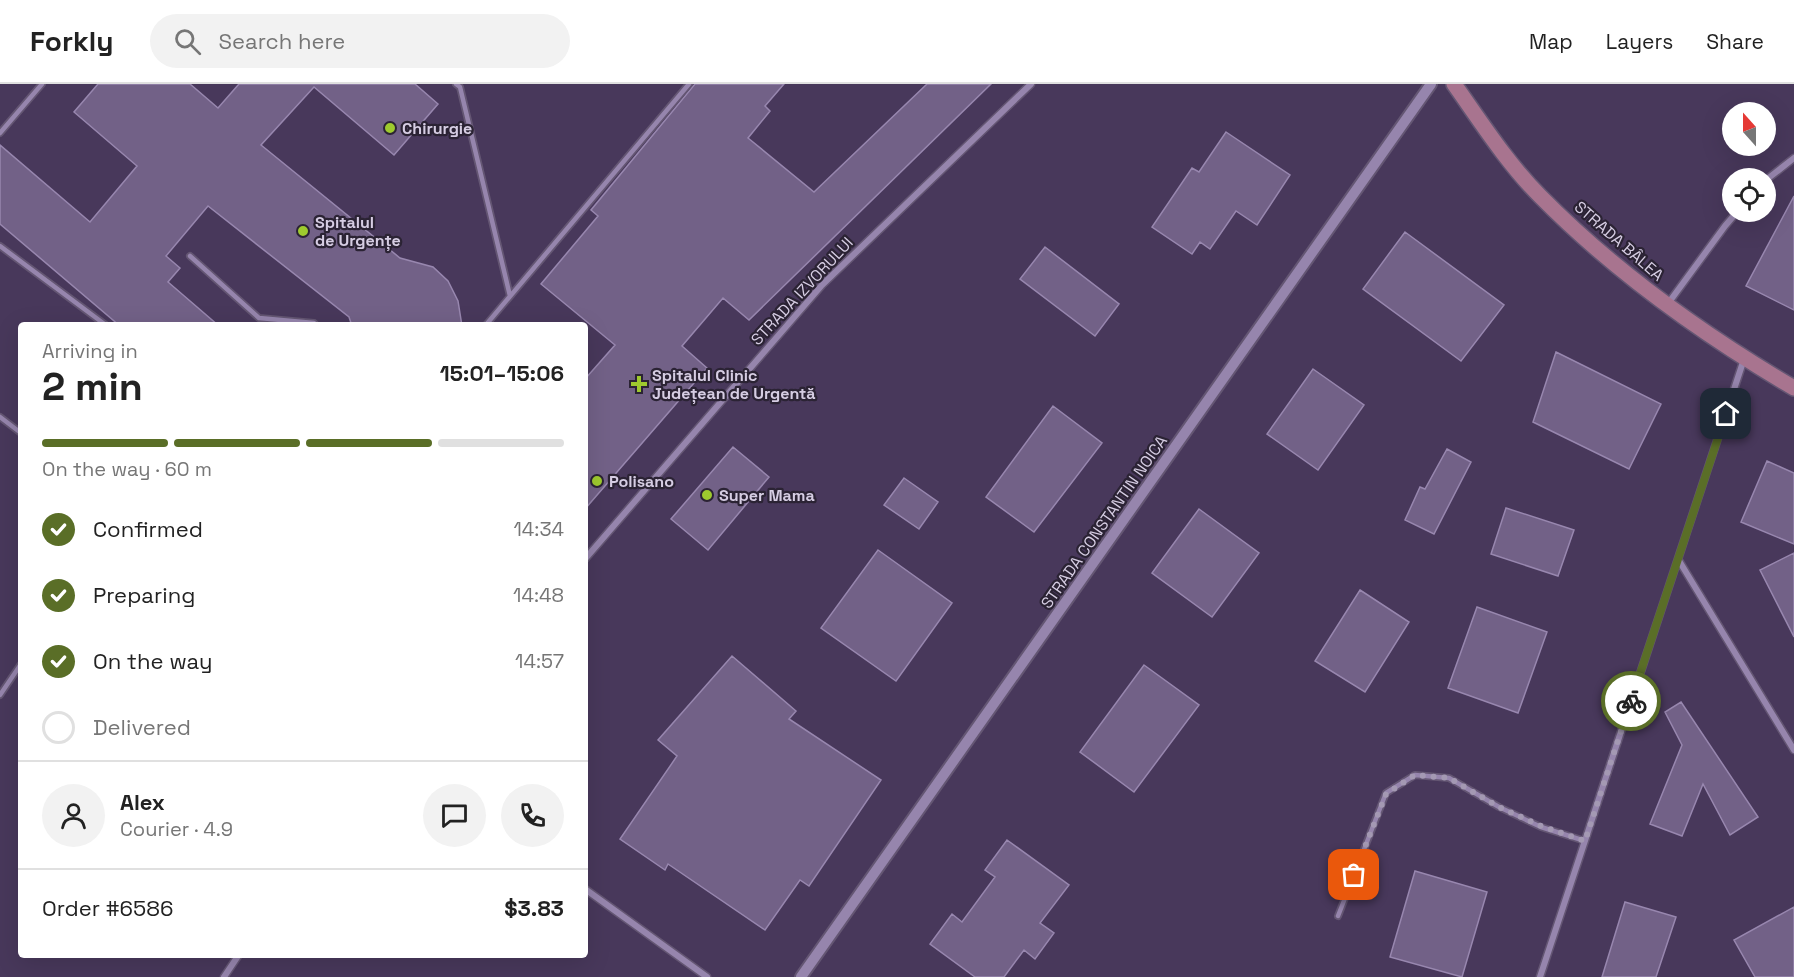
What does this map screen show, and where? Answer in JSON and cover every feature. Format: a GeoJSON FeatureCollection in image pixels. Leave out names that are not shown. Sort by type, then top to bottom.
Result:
{"type":"FeatureCollection","features":[{"type":"Feature","properties":{"kind":"main road","name":"STRADA BÂLEA"},"geometry":{"type":"LineString","coordinates":[[1454,84],[1491,138],[1539,195],[1600,252],[1667,306],[1744,359],[1794,388]]}},
{"type":"Feature","properties":{"kind":"street","name":"STRADA IZVORULUI"},"geometry":{"type":"LineString","coordinates":[[588,556],[822,285],[1031,84]]}},
{"type":"Feature","properties":{"kind":"street","name":"STRADA CONSTANTIN NOICA"},"geometry":{"type":"LineString","coordinates":[[801,977],[1431,84]]}},
{"type":"Feature","properties":{"kind":"street"},"geometry":{"type":"LineString","coordinates":[[1776,172],[1794,158]]}},
{"type":"Feature","properties":{"kind":"street"},"geometry":{"type":"LineString","coordinates":[[1667,306],[1728,222]]}},
{"type":"Feature","properties":{"kind":"street"},"geometry":{"type":"LineString","coordinates":[[1540,977],[1744,359]]}},
{"type":"Feature","properties":{"kind":"street"},"geometry":{"type":"LineString","coordinates":[[1678,559],[1794,750]]}},
{"type":"Feature","properties":{"kind":"street"},"geometry":{"type":"LineString","coordinates":[[588,891],[707,977]]}},
{"type":"Feature","properties":{"kind":"street"},"geometry":{"type":"LineString","coordinates":[[224,977],[237,958]]}},
{"type":"Feature","properties":{"kind":"lane"},"geometry":{"type":"LineString","coordinates":[[0,133],[42,84]]}},
{"type":"Feature","properties":{"kind":"lane"},"geometry":{"type":"LineString","coordinates":[[488,322],[689,84]]}},
{"type":"Feature","properties":{"kind":"lane"},"geometry":{"type":"LineString","coordinates":[[460,85],[510,296]]}},
{"type":"Feature","properties":{"kind":"lane"},"geometry":{"type":"LineString","coordinates":[[0,246],[102,322]]}},
{"type":"Feature","properties":{"kind":"lane"},"geometry":{"type":"LineString","coordinates":[[190,256],[259,318],[303,322]]}},
{"type":"Feature","properties":{"kind":"lane"},"geometry":{"type":"LineString","coordinates":[[0,417],[18,431]]}},
{"type":"Feature","properties":{"kind":"lane"},"geometry":{"type":"LineString","coordinates":[[0,695],[18,668]]}},
{"type":"Feature","properties":{"kind":"lane"},"geometry":{"type":"LineString","coordinates":[[1338,916],[1386,794],[1415,775],[1449,778],[1499,807],[1541,826],[1585,841]]}},
{"type":"Feature","properties":{"kind":"building"},"geometry":{"type":"Polygon","coordinates":[[[98,84],[190,84],[218,108],[239,84],[415,84],[438,104],[394,155],[314,87],[261,145],[400,258],[433,267],[448,281],[458,301],[461,322],[351,322],[349,317],[208,206],[166,256],[180,268],[168,282],[214,322],[115,322],[0,224],[0,145],[90,222],[137,166],[74,112],[98,84]]]}},
{"type":"Feature","properties":{"kind":"building"},"geometry":{"type":"Polygon","coordinates":[[[695,84],[784,84],[765,106],[770,111],[748,138],[814,192],[927,84],[991,84],[749,320],[723,298],[682,346],[707,368],[588,506],[588,376],[615,345],[541,284],[598,216],[591,210],[695,84]]]}},
{"type":"Feature","properties":{"kind":"building"},"geometry":{"type":"Polygon","coordinates":[[[1226,132],[1290,175],[1257,225],[1236,211],[1210,249],[1200,242],[1192,254],[1152,227],[1192,168],[1199,172],[1226,132]]]}},
{"type":"Feature","properties":{"kind":"building"},"geometry":{"type":"Polygon","coordinates":[[[1794,196],[1794,310],[1746,286],[1794,196]]]}},
{"type":"Feature","properties":{"kind":"building"},"geometry":{"type":"Polygon","coordinates":[[[1405,232],[1504,305],[1461,361],[1363,289],[1405,232]]]}},
{"type":"Feature","properties":{"kind":"building"},"geometry":{"type":"Polygon","coordinates":[[[1045,247],[1119,304],[1095,336],[1020,279],[1045,247]]]}},
{"type":"Feature","properties":{"kind":"building"},"geometry":{"type":"Polygon","coordinates":[[[1556,352],[1661,404],[1629,469],[1533,422],[1556,352]]]}},
{"type":"Feature","properties":{"kind":"building"},"geometry":{"type":"Polygon","coordinates":[[[1313,369],[1364,405],[1318,470],[1267,434],[1313,369]]]}},
{"type":"Feature","properties":{"kind":"building"},"geometry":{"type":"Polygon","coordinates":[[[1053,406],[1102,443],[1034,532],[986,497],[1053,406]]]}},
{"type":"Feature","properties":{"kind":"building"},"geometry":{"type":"Polygon","coordinates":[[[733,447],[769,477],[708,550],[671,519],[733,447]]]}},
{"type":"Feature","properties":{"kind":"building"},"geometry":{"type":"Polygon","coordinates":[[[1447,449],[1471,462],[1434,534],[1405,520],[1420,487],[1425,489],[1447,449]]]}},
{"type":"Feature","properties":{"kind":"building"},"geometry":{"type":"Polygon","coordinates":[[[1767,461],[1794,473],[1794,544],[1741,522],[1767,461]]]}},
{"type":"Feature","properties":{"kind":"building"},"geometry":{"type":"Polygon","coordinates":[[[904,478],[938,502],[919,529],[884,505],[904,478]]]}},
{"type":"Feature","properties":{"kind":"building"},"geometry":{"type":"Polygon","coordinates":[[[1506,508],[1574,530],[1558,576],[1491,554],[1506,508]]]}},
{"type":"Feature","properties":{"kind":"building"},"geometry":{"type":"Polygon","coordinates":[[[1199,509],[1259,553],[1212,617],[1152,573],[1199,509]]]}},
{"type":"Feature","properties":{"kind":"building"},"geometry":{"type":"Polygon","coordinates":[[[878,550],[952,603],[896,681],[821,628],[878,550]]]}},
{"type":"Feature","properties":{"kind":"building"},"geometry":{"type":"Polygon","coordinates":[[[1794,553],[1794,637],[1760,570],[1794,553]]]}},
{"type":"Feature","properties":{"kind":"building"},"geometry":{"type":"Polygon","coordinates":[[[1360,590],[1409,622],[1365,692],[1315,661],[1360,590]]]}},
{"type":"Feature","properties":{"kind":"building"},"geometry":{"type":"Polygon","coordinates":[[[1477,607],[1547,632],[1518,713],[1448,688],[1477,607]]]}},
{"type":"Feature","properties":{"kind":"building"},"geometry":{"type":"Polygon","coordinates":[[[732,656],[796,711],[789,719],[881,780],[809,886],[800,880],[765,930],[668,864],[665,870],[620,839],[677,756],[658,740],[732,656]]]}},
{"type":"Feature","properties":{"kind":"building"},"geometry":{"type":"Polygon","coordinates":[[[1144,665],[1199,705],[1134,792],[1080,752],[1144,665]]]}},
{"type":"Feature","properties":{"kind":"building"},"geometry":{"type":"Polygon","coordinates":[[[1681,702],[1758,817],[1730,835],[1703,784],[1682,836],[1650,824],[1682,745],[1665,712],[1681,702]]]}},
{"type":"Feature","properties":{"kind":"building"},"geometry":{"type":"Polygon","coordinates":[[[1007,840],[1069,885],[1040,923],[1054,933],[1035,959],[1024,950],[1004,977],[975,977],[930,944],[952,914],[962,922],[995,877],[985,870],[1007,840]]]}},
{"type":"Feature","properties":{"kind":"building"},"geometry":{"type":"Polygon","coordinates":[[[1415,871],[1487,892],[1462,977],[1390,957],[1415,871]]]}},
{"type":"Feature","properties":{"kind":"building"},"geometry":{"type":"Polygon","coordinates":[[[1625,902],[1676,917],[1656,977],[1602,977],[1625,902]]]}},
{"type":"Feature","properties":{"kind":"building"},"geometry":{"type":"Polygon","coordinates":[[[1794,907],[1794,977],[1755,977],[1734,940],[1794,907]]]}},
{"type":"Feature","properties":{"kind":"way so far"},"geometry":{"type":"LineString","coordinates":[[1354,875],[1386,794],[1415,775],[1449,778],[1499,807],[1541,826],[1585,841],[1631,701]]}},
{"type":"Feature","properties":{"kind":"place","name":"Chirurgie"},"geometry":{"type":"Point","coordinates":[390,128]}},
{"type":"Feature","properties":{"kind":"place","name":"Spitalul de Urgențe"},"geometry":{"type":"Point","coordinates":[303,231]}},
{"type":"Feature","properties":{"kind":"place","name":"Spitalul Clinic Județean de Urgentă"},"geometry":{"type":"Point","coordinates":[639,384]}},
{"type":"Feature","properties":{"kind":"place","name":"Polisano"},"geometry":{"type":"Point","coordinates":[597,481]}},
{"type":"Feature","properties":{"kind":"place","name":"Super Mama"},"geometry":{"type":"Point","coordinates":[707,495]}},
{"type":"Feature","properties":{"kind":"route"},"geometry":{"type":"LineString","coordinates":[[1631,701],[1726,414]]}}]}
